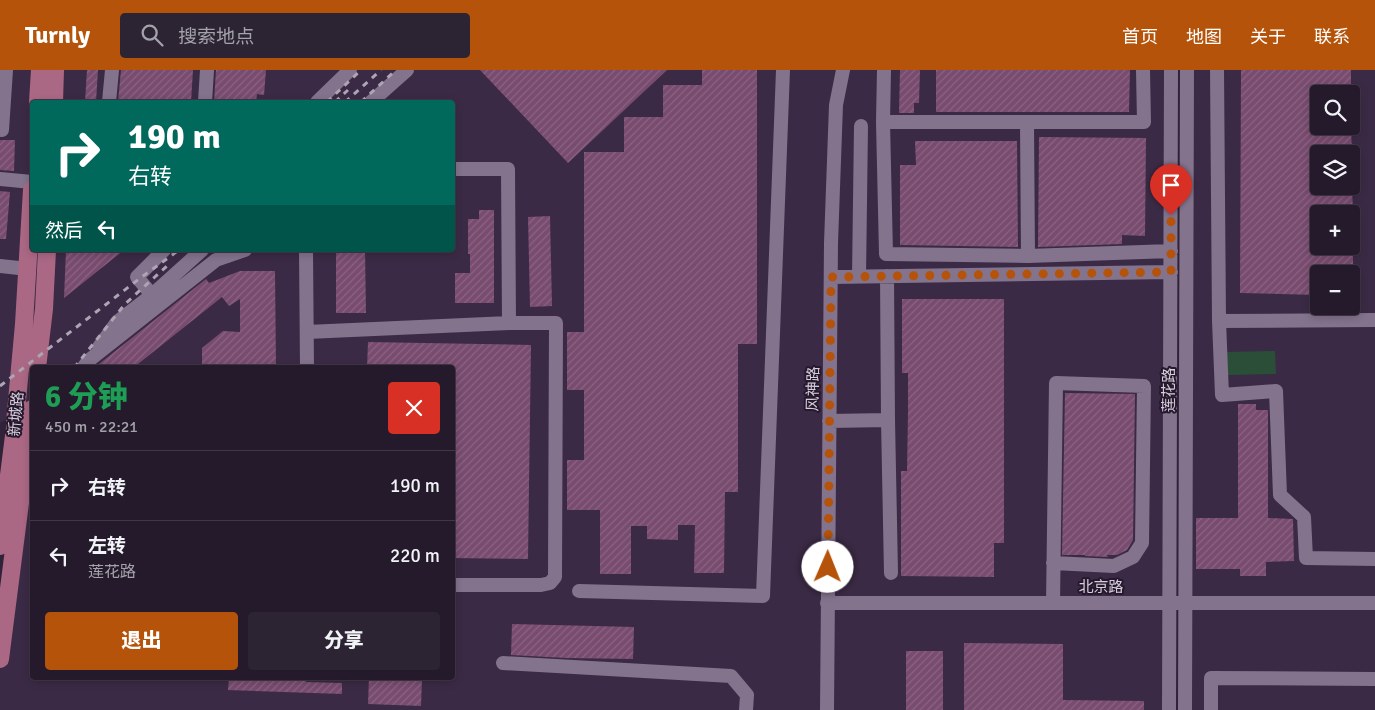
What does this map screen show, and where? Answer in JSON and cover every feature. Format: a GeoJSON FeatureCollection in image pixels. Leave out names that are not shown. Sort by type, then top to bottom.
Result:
{"type":"FeatureCollection","features":[{"type":"Feature","properties":{"kind":"main road"},"geometry":{"type":"LineString","coordinates":[[38,100],[40,70]]}},
{"type":"Feature","properties":{"kind":"main road"},"geometry":{"type":"LineString","coordinates":[[54,100],[55,70]]}},
{"type":"Feature","properties":{"kind":"main road","name":"新城路"},"geometry":{"type":"LineString","coordinates":[[0,659],[30,455],[26,426],[24,324],[30,230]]}},
{"type":"Feature","properties":{"kind":"main road"},"geometry":{"type":"LineString","coordinates":[[37,365],[44,310],[47,252]]}},
{"type":"Feature","properties":{"kind":"main road","name":"新城路"},"geometry":{"type":"LineString","coordinates":[[0,546],[15,428],[26,426]]}},
{"type":"Feature","properties":{"kind":"street"},"geometry":{"type":"LineString","coordinates":[[2,130],[6,70]]}},
{"type":"Feature","properties":{"kind":"street"},"geometry":{"type":"LineString","coordinates":[[110,100],[112,70]]}},
{"type":"Feature","properties":{"kind":"street"},"geometry":{"type":"LineString","coordinates":[[205,100],[207,70]]}},
{"type":"Feature","properties":{"kind":"street"},"geometry":{"type":"LineString","coordinates":[[319,100],[350,70]]}},
{"type":"Feature","properties":{"kind":"street"},"geometry":{"type":"LineString","coordinates":[[373,100],[406,70]]}},
{"type":"Feature","properties":{"kind":"street"},"geometry":{"type":"LineString","coordinates":[[579,591],[763,596],[783,70]]}},
{"type":"Feature","properties":{"kind":"street","name":"风神路"},"geometry":{"type":"LineString","coordinates":[[827,710],[831,277],[836,105],[843,70]]}},
{"type":"Feature","properties":{"kind":"street"},"geometry":{"type":"LineString","coordinates":[[884,70],[883,122],[886,254],[1028,256],[1171,251]]}},
{"type":"Feature","properties":{"kind":"street"},"geometry":{"type":"LineString","coordinates":[[883,122],[1144,122],[1143,70]]}},
{"type":"Feature","properties":{"kind":"street","name":"莲花路"},"geometry":{"type":"LineString","coordinates":[[1169,710],[1171,70]]}},
{"type":"Feature","properties":{"kind":"street","name":"莲花路"},"geometry":{"type":"LineString","coordinates":[[1185,710],[1184,603],[1188,70]]}},
{"type":"Feature","properties":{"kind":"street"},"geometry":{"type":"LineString","coordinates":[[1217,70],[1219,322],[1222,395],[1276,392],[1280,495],[1304,517],[1306,558],[1375,559]]}},
{"type":"Feature","properties":{"kind":"street"},"geometry":{"type":"LineString","coordinates":[[1027,123],[1028,256]]}},
{"type":"Feature","properties":{"kind":"street"},"geometry":{"type":"LineString","coordinates":[[859,277],[861,126]]}},
{"type":"Feature","properties":{"kind":"street"},"geometry":{"type":"LineString","coordinates":[[455,169],[508,169],[509,323]]}},
{"type":"Feature","properties":{"kind":"street"},"geometry":{"type":"LineString","coordinates":[[0,179],[30,182]]}},
{"type":"Feature","properties":{"kind":"street"},"geometry":{"type":"LineString","coordinates":[[152,295],[136,277],[162,252]]}},
{"type":"Feature","properties":{"kind":"street"},"geometry":{"type":"LineString","coordinates":[[86,364],[117,322],[152,295],[200,252]]}},
{"type":"Feature","properties":{"kind":"street"},"geometry":{"type":"LineString","coordinates":[[86,364],[216,260],[239,252]]}},
{"type":"Feature","properties":{"kind":"street"},"geometry":{"type":"LineString","coordinates":[[306,252],[307,365]]}},
{"type":"Feature","properties":{"kind":"street"},"geometry":{"type":"LineString","coordinates":[[0,266],[28,269]]}},
{"type":"Feature","properties":{"kind":"street"},"geometry":{"type":"LineString","coordinates":[[831,277],[1171,272]]}},
{"type":"Feature","properties":{"kind":"street"},"geometry":{"type":"LineString","coordinates":[[886,276],[891,573]]}},
{"type":"Feature","properties":{"kind":"street"},"geometry":{"type":"LineString","coordinates":[[1219,322],[1375,320]]}},
{"type":"Feature","properties":{"kind":"street"},"geometry":{"type":"LineString","coordinates":[[307,332],[509,323],[556,323],[555,577],[550,583],[541,585],[455,585]]}},
{"type":"Feature","properties":{"kind":"street"},"geometry":{"type":"LineString","coordinates":[[1053,603],[1056,383],[1144,386],[1142,543],[1133,557],[1114,566],[1054,563]]}},
{"type":"Feature","properties":{"kind":"street"},"geometry":{"type":"LineString","coordinates":[[829,421],[888,420]]}},
{"type":"Feature","properties":{"kind":"street","name":"北京路"},"geometry":{"type":"LineString","coordinates":[[827,603],[1375,603]]}},
{"type":"Feature","properties":{"kind":"street"},"geometry":{"type":"LineString","coordinates":[[503,663],[731,676],[747,695],[746,710]]}},
{"type":"Feature","properties":{"kind":"street"},"geometry":{"type":"LineString","coordinates":[[1211,710],[1211,678],[1375,679]]}},
{"type":"Feature","properties":{"kind":"shaded area"},"geometry":{"type":"Polygon","coordinates":[[[0,70],[1171,70],[1169,710],[0,710],[0,657],[30,424],[30,680],[455,680],[455,365],[30,365],[30,403],[0,423],[0,70]]]}},
{"type":"Feature","properties":{"kind":"shaded area"},"geometry":{"type":"Polygon","coordinates":[[[1187,70],[1375,70],[1375,710],[1185,710],[1187,70]]]}},
{"type":"Feature","properties":{"kind":"green space"},"geometry":{"type":"Polygon","coordinates":[[[1275,351],[1276,374],[1227,375],[1227,352],[1275,351]]]}},
{"type":"Feature","properties":{"kind":"building"},"geometry":{"type":"Polygon","coordinates":[[[87,70],[98,70],[96,100],[85,100],[87,70]]]}},
{"type":"Feature","properties":{"kind":"building"},"geometry":{"type":"Polygon","coordinates":[[[121,70],[193,70],[191,100],[118,100],[121,70]]]}},
{"type":"Feature","properties":{"kind":"building"},"geometry":{"type":"Polygon","coordinates":[[[216,70],[266,70],[264,95],[257,94],[256,100],[214,100],[216,70]]]}},
{"type":"Feature","properties":{"kind":"building"},"geometry":{"type":"Polygon","coordinates":[[[480,70],[667,70],[568,163],[480,70]]]}},
{"type":"Feature","properties":{"kind":"building"},"geometry":{"type":"Polygon","coordinates":[[[702,70],[757,70],[757,344],[738,344],[738,492],[725,492],[724,573],[694,573],[695,525],[678,525],[678,540],[647,539],[647,526],[631,526],[631,574],[600,574],[600,510],[567,510],[567,460],[584,460],[584,390],[567,390],[567,332],[584,332],[584,152],[624,152],[624,117],[663,117],[663,85],[702,85],[702,70]]]}},
{"type":"Feature","properties":{"kind":"building"},"geometry":{"type":"Polygon","coordinates":[[[900,70],[920,70],[919,103],[914,103],[914,113],[899,113],[900,70]]]}},
{"type":"Feature","properties":{"kind":"building"},"geometry":{"type":"Polygon","coordinates":[[[936,70],[1130,70],[1129,112],[936,112],[936,70]]]}},
{"type":"Feature","properties":{"kind":"building"},"geometry":{"type":"Polygon","coordinates":[[[1241,70],[1351,70],[1351,85],[1310,85],[1310,135],[1351,135],[1352,145],[1310,145],[1310,195],[1352,195],[1353,205],[1310,205],[1310,255],[1353,255],[1353,265],[1310,265],[1310,295],[1240,293],[1241,70]]]}},
{"type":"Feature","properties":{"kind":"building"},"geometry":{"type":"Polygon","coordinates":[[[1039,137],[1146,138],[1145,236],[1122,235],[1122,244],[1038,247],[1039,137]]]}},
{"type":"Feature","properties":{"kind":"building"},"geometry":{"type":"Polygon","coordinates":[[[0,140],[15,140],[14,171],[0,170],[0,140]]]}},
{"type":"Feature","properties":{"kind":"building"},"geometry":{"type":"Polygon","coordinates":[[[915,141],[1017,141],[1018,247],[900,245],[900,165],[916,165],[915,141]]]}},
{"type":"Feature","properties":{"kind":"building"},"geometry":{"type":"Polygon","coordinates":[[[0,191],[10,192],[6,239],[0,239],[0,191]]]}},
{"type":"Feature","properties":{"kind":"building"},"geometry":{"type":"Polygon","coordinates":[[[479,210],[494,210],[494,303],[455,303],[455,273],[470,273],[468,219],[479,219],[479,210]]]}},
{"type":"Feature","properties":{"kind":"building"},"geometry":{"type":"Polygon","coordinates":[[[550,216],[552,306],[530,307],[528,217],[550,216]]]}},
{"type":"Feature","properties":{"kind":"building"},"geometry":{"type":"Polygon","coordinates":[[[66,252],[122,252],[64,298],[66,252]]]}},
{"type":"Feature","properties":{"kind":"building"},"geometry":{"type":"Polygon","coordinates":[[[336,252],[365,252],[366,313],[336,313],[336,252]]]}},
{"type":"Feature","properties":{"kind":"building"},"geometry":{"type":"Polygon","coordinates":[[[240,271],[275,271],[276,365],[202,365],[202,348],[223,331],[240,332],[240,299],[229,306],[222,297],[137,365],[98,365],[206,279],[209,283],[240,271]]]}},
{"type":"Feature","properties":{"kind":"building"},"geometry":{"type":"Polygon","coordinates":[[[902,299],[1004,299],[1004,543],[994,543],[994,577],[901,576],[901,471],[907,471],[908,412],[908,373],[902,373],[902,299]]]}},
{"type":"Feature","properties":{"kind":"building"},"geometry":{"type":"Polygon","coordinates":[[[368,342],[531,345],[528,559],[455,558],[455,365],[367,365],[368,342]]]}},
{"type":"Feature","properties":{"kind":"building"},"geometry":{"type":"Polygon","coordinates":[[[1065,393],[1135,394],[1133,540],[1127,550],[1117,555],[1107,555],[1108,557],[1062,555],[1065,393]]]}},
{"type":"Feature","properties":{"kind":"building"},"geometry":{"type":"Polygon","coordinates":[[[1238,404],[1256,404],[1256,410],[1268,410],[1268,518],[1293,519],[1294,561],[1266,562],[1266,576],[1240,576],[1240,569],[1196,569],[1196,518],[1238,518],[1238,404]]]}},
{"type":"Feature","properties":{"kind":"building"},"geometry":{"type":"Polygon","coordinates":[[[512,624],[634,627],[633,659],[511,655],[512,624]]]}},
{"type":"Feature","properties":{"kind":"building"},"geometry":{"type":"Polygon","coordinates":[[[964,643],[1063,644],[1063,700],[1144,701],[1144,710],[964,710],[964,643]]]}},
{"type":"Feature","properties":{"kind":"building"},"geometry":{"type":"Polygon","coordinates":[[[906,651],[943,651],[943,710],[906,710],[906,651]]]}},
{"type":"Feature","properties":{"kind":"building"},"geometry":{"type":"Polygon","coordinates":[[[229,680],[306,680],[306,682],[342,683],[342,694],[228,690],[229,680]]]}},
{"type":"Feature","properties":{"kind":"building"},"geometry":{"type":"Polygon","coordinates":[[[369,680],[422,680],[421,706],[368,704],[369,680]]]}},
{"type":"Feature","properties":{"kind":"railway"},"geometry":{"type":"LineString","coordinates":[[329,100],[361,70]]}},
{"type":"Feature","properties":{"kind":"railway"},"geometry":{"type":"LineString","coordinates":[[347,100],[381,70]]}},
{"type":"Feature","properties":{"kind":"railway"},"geometry":{"type":"LineString","coordinates":[[363,100],[396,70]]}},
{"type":"Feature","properties":{"kind":"railway"},"geometry":{"type":"LineString","coordinates":[[337,100],[348,90]]}},
{"type":"Feature","properties":{"kind":"railway"},"geometry":{"type":"LineString","coordinates":[[0,386],[176,252]]}},
{"type":"Feature","properties":{"kind":"railway"},"geometry":{"type":"LineString","coordinates":[[76,365],[125,304],[168,265]]}},
{"type":"Feature","properties":{"kind":"route"},"geometry":{"type":"LineString","coordinates":[[828,567],[831,277],[1171,272],[1171,215]]}}]}
